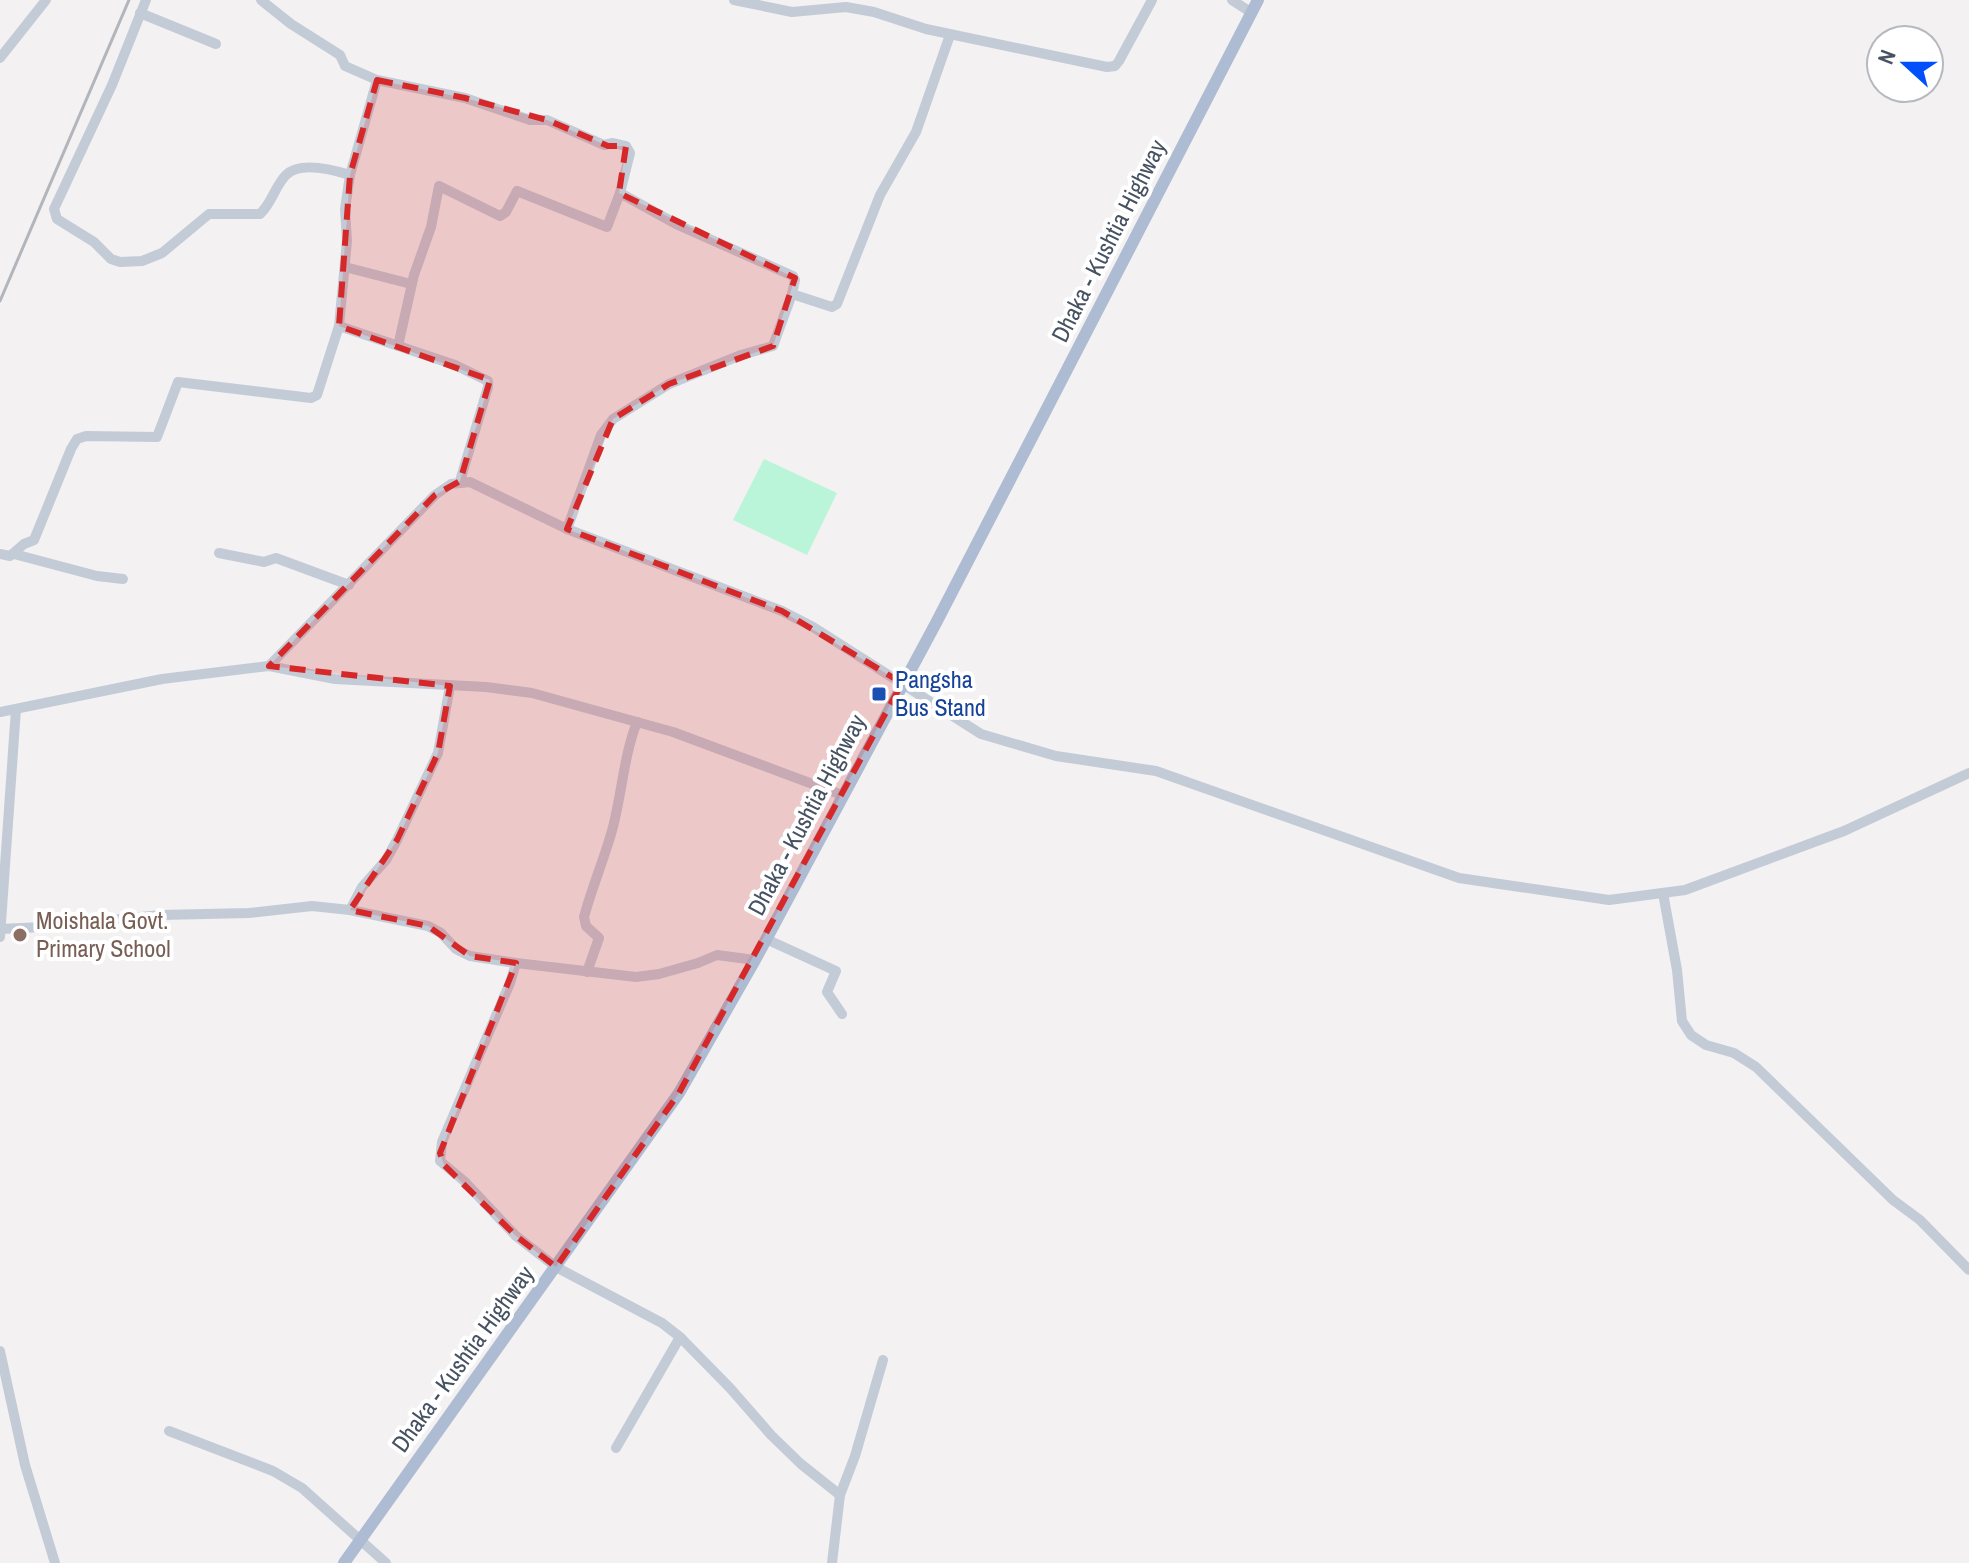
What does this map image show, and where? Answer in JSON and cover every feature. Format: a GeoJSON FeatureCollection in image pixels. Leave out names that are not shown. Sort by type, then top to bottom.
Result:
{"type":"FeatureCollection","features":[{"type":"Feature","properties":{"kind":"main road","name":"Dhaka - Kushtia Highway"},"geometry":{"type":"LineString","coordinates":[[344,1563],[679,1093],[755,960],[936,623],[1258,0]]}},
{"type":"Feature","properties":{"kind":"street"},"geometry":{"type":"LineString","coordinates":[[0,58],[46,0]]}},
{"type":"Feature","properties":{"kind":"street"},"geometry":{"type":"LineString","coordinates":[[146,0],[112,85],[54,209],[57,219],[94,242],[111,259],[142,261],[162,253],[209,214],[260,214],[286,174],[295,170],[324,168],[350,175]]}},
{"type":"Feature","properties":{"kind":"street"},"geometry":{"type":"LineString","coordinates":[[261,0],[291,24],[340,55],[345,66],[377,80],[465,98],[530,120],[547,120],[604,145],[613,143],[626,146],[630,153],[607,227],[517,191],[506,212],[500,216],[439,186],[426,244],[411,284],[398,346]]}},
{"type":"Feature","properties":{"kind":"street"},"geometry":{"type":"LineString","coordinates":[[734,0],[792,12],[846,7],[874,12],[950,35],[1107,67],[1115,66],[1152,0]]}},
{"type":"Feature","properties":{"kind":"street"},"geometry":{"type":"LineString","coordinates":[[1232,0],[1252,13]]}},
{"type":"Feature","properties":{"kind":"street"},"geometry":{"type":"LineString","coordinates":[[140,13],[216,44]]}},
{"type":"Feature","properties":{"kind":"street"},"geometry":{"type":"LineString","coordinates":[[792,294],[832,307],[837,304],[880,195],[916,132],[950,35]]}},
{"type":"Feature","properties":{"kind":"street"},"geometry":{"type":"LineString","coordinates":[[0,554],[10,556],[34,540],[77,439],[86,436],[157,437],[178,382],[315,398],[339,326],[345,267],[345,209],[350,175],[377,80]]}},
{"type":"Feature","properties":{"kind":"street"},"geometry":{"type":"LineString","coordinates":[[567,529],[601,435],[613,419],[669,384],[741,355],[773,346],[795,280],[793,276],[678,225],[620,193]]}},
{"type":"Feature","properties":{"kind":"street"},"geometry":{"type":"LineString","coordinates":[[345,267],[411,284]]}},
{"type":"Feature","properties":{"kind":"street"},"geometry":{"type":"LineString","coordinates":[[339,326],[455,365],[488,381],[460,481]]}},
{"type":"Feature","properties":{"kind":"street"},"geometry":{"type":"LineString","coordinates":[[269,666],[435,495],[460,481],[470,482],[567,529],[782,611],[813,627],[981,734],[1056,756],[1156,771],[1459,878],[1609,900],[1685,890],[1844,831],[1969,773]]}},
{"type":"Feature","properties":{"kind":"street"},"geometry":{"type":"LineString","coordinates":[[219,553],[264,562],[276,558],[349,585]]}},
{"type":"Feature","properties":{"kind":"street"},"geometry":{"type":"LineString","coordinates":[[14,554],[97,576],[123,579]]}},
{"type":"Feature","properties":{"kind":"street"},"geometry":{"type":"LineString","coordinates":[[0,712],[162,679],[269,666],[335,679],[486,687],[532,693],[710,744],[842,795]]}},
{"type":"Feature","properties":{"kind":"street"},"geometry":{"type":"LineString","coordinates":[[350,910],[362,887],[386,860],[438,753],[450,686]]}},
{"type":"Feature","properties":{"kind":"street"},"geometry":{"type":"LineString","coordinates":[[16,709],[1,933],[161,915],[249,913],[312,906],[350,910],[428,926],[441,933],[456,949],[470,956],[587,972],[636,977],[672,971],[717,955],[755,960]]}},
{"type":"Feature","properties":{"kind":"street"},"geometry":{"type":"LineString","coordinates":[[587,972],[599,938],[586,926],[584,917],[613,827],[626,773],[629,743],[637,722]]}},
{"type":"Feature","properties":{"kind":"street"},"geometry":{"type":"LineString","coordinates":[[1663,893],[1677,970],[1682,1021],[1691,1035],[1706,1045],[1734,1053],[1756,1067],[1969,1270]]}},
{"type":"Feature","properties":{"kind":"street"},"geometry":{"type":"LineString","coordinates":[[766,939],[836,971],[827,992],[842,1014]]}},
{"type":"Feature","properties":{"kind":"street"},"geometry":{"type":"LineString","coordinates":[[516,963],[442,1142],[440,1161],[464,1181],[516,1236],[556,1267],[662,1323],[680,1337],[771,1435],[840,1495]]}},
{"type":"Feature","properties":{"kind":"street"},"geometry":{"type":"LineString","coordinates":[[616,1448],[680,1337]]}},
{"type":"Feature","properties":{"kind":"street"},"geometry":{"type":"LineString","coordinates":[[0,1351],[25,1465],[55,1563]]}},
{"type":"Feature","properties":{"kind":"street"},"geometry":{"type":"LineString","coordinates":[[832,1563],[840,1495],[855,1456],[883,1360]]}},
{"type":"Feature","properties":{"kind":"street"},"geometry":{"type":"LineString","coordinates":[[169,1431],[227,1452],[289,1480],[312,1496],[359,1542],[386,1563]]}},
{"type":"Feature","properties":{"kind":"highlighted area"},"geometry":{"type":"Polygon","coordinates":[[[377,80],[465,98],[547,120],[608,146],[626,146],[619,193],[795,278],[773,346],[669,384],[613,419],[567,529],[782,611],[902,683],[679,1093],[556,1267],[516,1236],[444,1165],[440,1153],[516,963],[470,956],[428,926],[350,910],[397,840],[438,753],[450,686],[269,666],[435,495],[460,481],[490,380],[339,326],[350,175],[377,80]]]}},
{"type":"Feature","properties":{"kind":"green space"},"geometry":{"type":"Polygon","coordinates":[[[764,459],[837,493],[807,555],[733,520],[764,459]]]}},
{"type":"Feature","properties":{"kind":"railway"},"geometry":{"type":"LineString","coordinates":[[0,301],[129,0]]}},
{"type":"Feature","properties":{"kind":"place","name":"Pangsha Bus Stand"},"geometry":{"type":"Point","coordinates":[879,694]}},
{"type":"Feature","properties":{"kind":"place","name":"Moishala Govt. Primary School"},"geometry":{"type":"Point","coordinates":[20,935]}}]}
